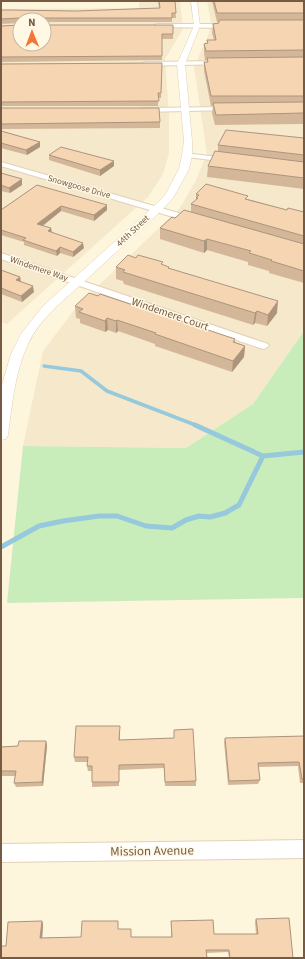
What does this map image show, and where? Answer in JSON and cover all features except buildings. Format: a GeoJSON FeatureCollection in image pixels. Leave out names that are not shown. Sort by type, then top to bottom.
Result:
{"type":"FeatureCollection","features":[{"type":"Feature","properties":{"kind":"street","name":"44th Street"},"geometry":{"type":"LineString","coordinates":[[1,435],[14,362],[22,343],[33,326],[46,310],[157,209],[169,196],[184,168],[188,140],[181,64],[197,26],[194,1]]}},
{"type":"Feature","properties":{"kind":"street"},"geometry":{"type":"LineString","coordinates":[[154,26],[232,26]]}},
{"type":"Feature","properties":{"kind":"street"},"geometry":{"type":"LineString","coordinates":[[138,64],[225,64]]}},
{"type":"Feature","properties":{"kind":"street"},"geometry":{"type":"LineString","coordinates":[[133,110],[235,109]]}},
{"type":"Feature","properties":{"kind":"street"},"geometry":{"type":"LineString","coordinates":[[187,155],[234,161]]}},
{"type":"Feature","properties":{"kind":"street","name":"Snowgoose Drive"},"geometry":{"type":"LineString","coordinates":[[1,164],[202,222]]}},
{"type":"Feature","properties":{"kind":"street","name":"Windemere Way"},"geometry":{"type":"LineString","coordinates":[[1,256],[77,282]]}},
{"type":"Feature","properties":{"kind":"street","name":"Windemere Court"},"geometry":{"type":"LineString","coordinates":[[77,282],[264,346]]}},
{"type":"Feature","properties":{"kind":"street","name":"Mission Avenue"},"geometry":{"type":"LineString","coordinates":[[1,853],[304,849]]}},
{"type":"Feature","properties":{"kind":"shaded area"},"geometry":{"type":"Polygon","coordinates":[[[139,1],[180,1],[183,29],[165,59],[169,115],[169,153],[163,174],[148,197],[7,324],[1,322],[1,9],[139,8],[139,1]]]}},
{"type":"Feature","properties":{"kind":"shaded area"},"geometry":{"type":"Polygon","coordinates":[[[207,1],[304,1],[304,331],[253,404],[186,448],[23,446],[43,351],[78,305],[180,208],[196,180],[207,154],[194,67],[209,33],[211,22],[207,1]]]}},
{"type":"Feature","properties":{"kind":"green space"},"geometry":{"type":"Polygon","coordinates":[[[304,331],[304,598],[7,603],[23,446],[186,448],[253,404],[304,331]]]}},
{"type":"Feature","properties":{"kind":"waterway"},"geometry":{"type":"LineString","coordinates":[[44,366],[81,371],[107,391],[198,426]]}},
{"type":"Feature","properties":{"kind":"waterway"},"geometry":{"type":"LineString","coordinates":[[195,425],[263,456]]}},
{"type":"Feature","properties":{"kind":"waterway"},"geometry":{"type":"LineString","coordinates":[[263,456],[304,452]]}},
{"type":"Feature","properties":{"kind":"waterway"},"geometry":{"type":"LineString","coordinates":[[1,547],[39,526],[63,521],[99,516],[117,516],[146,526],[172,528],[186,520],[199,516],[210,517],[225,513],[239,505],[263,456]]}}]}
